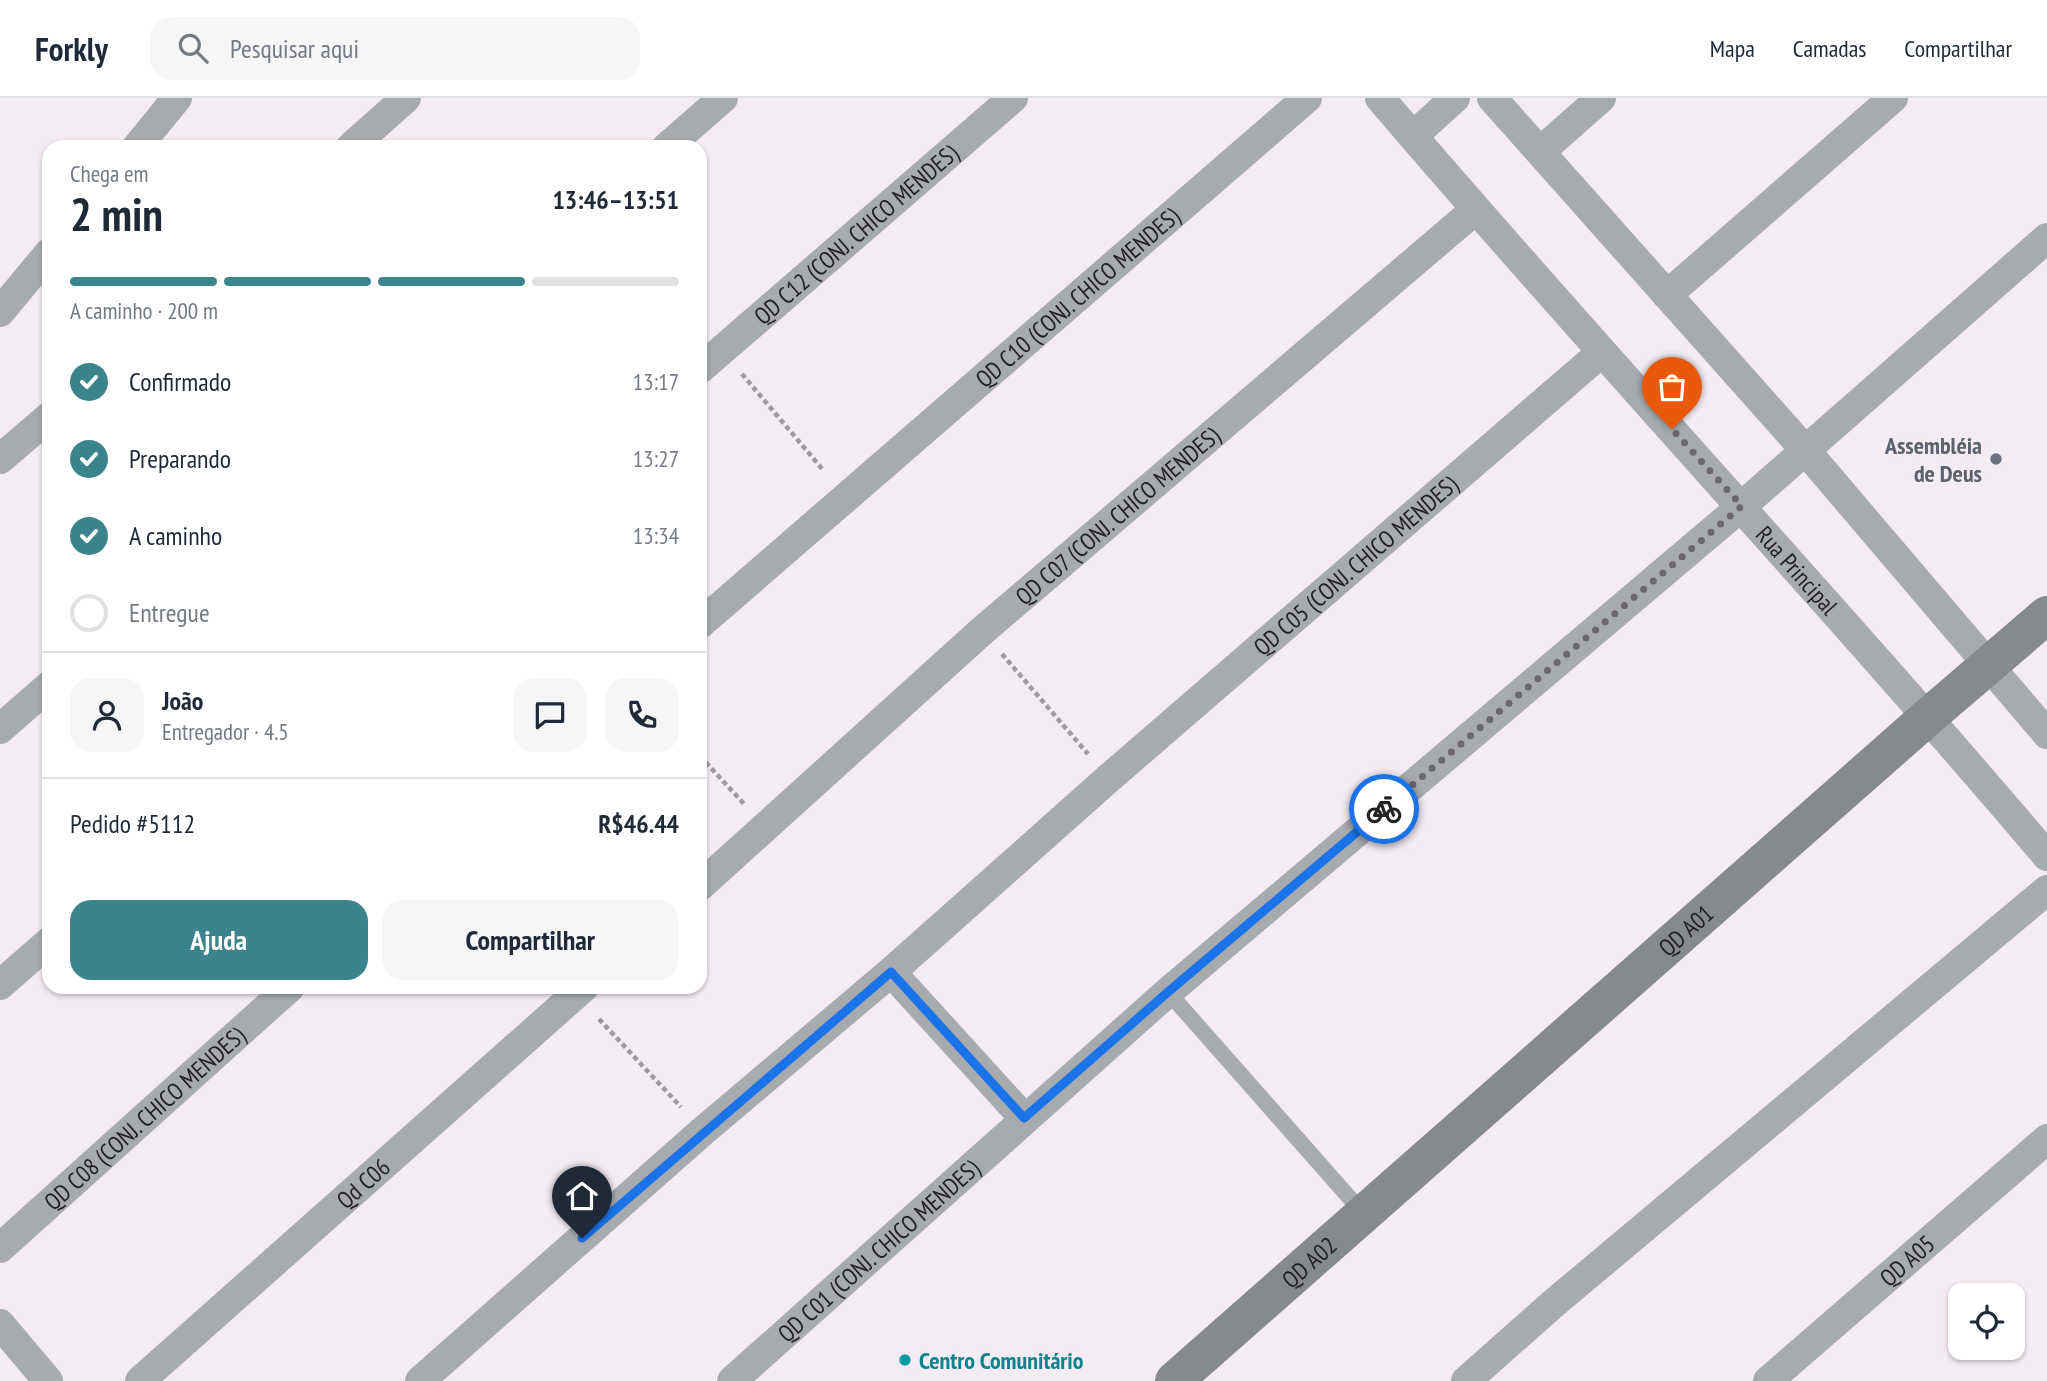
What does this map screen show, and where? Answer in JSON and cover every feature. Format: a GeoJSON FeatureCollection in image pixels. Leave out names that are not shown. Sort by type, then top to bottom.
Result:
{"type":"FeatureCollection","features":[{"type":"Feature","properties":{"kind":"street"},"geometry":{"type":"LineString","coordinates":[[143,140],[177,98]]}},
{"type":"Feature","properties":{"kind":"street"},"geometry":{"type":"LineString","coordinates":[[359,140],[406,98]]}},
{"type":"Feature","properties":{"kind":"street"},"geometry":{"type":"LineString","coordinates":[[675,140],[723,98]]}},
{"type":"Feature","properties":{"kind":"street","name":"QD C12 (CONJ. CHICO MENDES)"},"geometry":{"type":"LineString","coordinates":[[711,360],[1013,98]]}},
{"type":"Feature","properties":{"kind":"street","name":"QD C10 (CONJ. CHICO MENDES)"},"geometry":{"type":"LineString","coordinates":[[707,618],[1307,98]]}},
{"type":"Feature","properties":{"kind":"street","name":"Rua Principal"},"geometry":{"type":"LineString","coordinates":[[1380,98],[1475,210],[1929,716],[2047,856]]}},
{"type":"Feature","properties":{"kind":"street"},"geometry":{"type":"LineString","coordinates":[[1413,136],[1455,98]]}},
{"type":"Feature","properties":{"kind":"street"},"geometry":{"type":"LineString","coordinates":[[1492,98],[1806,451],[2047,734]]}},
{"type":"Feature","properties":{"kind":"street"},"geometry":{"type":"LineString","coordinates":[[1541,151],[1601,98]]}},
{"type":"Feature","properties":{"kind":"street"},"geometry":{"type":"LineString","coordinates":[[1667,295],[1893,98]]}},
{"type":"Feature","properties":{"kind":"street","name":"QD C07 (CONJ. CHICO MENDES)"},"geometry":{"type":"LineString","coordinates":[[766,828],[982,631],[1475,210]]}},
{"type":"Feature","properties":{"kind":"street","name":"QD C01 (CONJ. CHICO MENDES)"},"geometry":{"type":"LineString","coordinates":[[732,1381],[1168,992],[1742,506],[2047,238]]}},
{"type":"Feature","properties":{"kind":"street"},"geometry":{"type":"LineString","coordinates":[[0,312],[42,261]]}},
{"type":"Feature","properties":{"kind":"street","name":"QD C05 (CONJ. CHICO MENDES)"},"geometry":{"type":"LineString","coordinates":[[420,1381],[703,1131],[891,972],[1109,778],[1602,352]]}},
{"type":"Feature","properties":{"kind":"street"},"geometry":{"type":"LineString","coordinates":[[0,459],[42,423]]}},
{"type":"Feature","properties":{"kind":"street","name":"QD A01"},"geometry":{"type":"LineString","coordinates":[[1444,1142],[2047,615]]}},
{"type":"Feature","properties":{"kind":"street"},"geometry":{"type":"LineString","coordinates":[[0,729],[42,692]]}},
{"type":"Feature","properties":{"kind":"street"},"geometry":{"type":"LineString","coordinates":[[707,880],[766,828]]}},
{"type":"Feature","properties":{"kind":"street"},"geometry":{"type":"LineString","coordinates":[[1466,1381],[1554,1303],[2047,890]]}},
{"type":"Feature","properties":{"kind":"street"},"geometry":{"type":"LineString","coordinates":[[0,985],[42,948]]}},
{"type":"Feature","properties":{"kind":"street"},"geometry":{"type":"LineString","coordinates":[[891,972],[1024,1118]]}},
{"type":"Feature","properties":{"kind":"street","name":"QD C08 (CONJ. CHICO MENDES)"},"geometry":{"type":"LineString","coordinates":[[0,1248],[282,994]]}},
{"type":"Feature","properties":{"kind":"street","name":"Qd C06"},"geometry":{"type":"LineString","coordinates":[[141,1381],[576,994]]}},
{"type":"Feature","properties":{"kind":"street","name":"QD A05"},"geometry":{"type":"LineString","coordinates":[[1768,1381],[2047,1139]]}},
{"type":"Feature","properties":{"kind":"street","name":"QD A02"},"geometry":{"type":"LineString","coordinates":[[1174,1381],[1444,1142]]}},
{"type":"Feature","properties":{"kind":"street"},"geometry":{"type":"LineString","coordinates":[[0,1324],[48,1381]]}},
{"type":"Feature","properties":{"kind":"lane"},"geometry":{"type":"LineString","coordinates":[[1168,992],[1363,1213]]}},
{"type":"Feature","properties":{"kind":"path"},"geometry":{"type":"LineString","coordinates":[[711,360],[845,496]]}},
{"type":"Feature","properties":{"kind":"path"},"geometry":{"type":"LineString","coordinates":[[982,631],[1109,778]]}},
{"type":"Feature","properties":{"kind":"path"},"geometry":{"type":"LineString","coordinates":[[707,764],[766,828]]}},
{"type":"Feature","properties":{"kind":"path"},"geometry":{"type":"LineString","coordinates":[[583,994],[703,1131]]}},
{"type":"Feature","properties":{"kind":"way so far"},"geometry":{"type":"LineString","coordinates":[[1384,809],[1742,506],[1672,429]]}},
{"type":"Feature","properties":{"kind":"place","name":"Assembléia de Deus"},"geometry":{"type":"Point","coordinates":[1996,459]}},
{"type":"Feature","properties":{"kind":"place","name":"Centro Comunitário"},"geometry":{"type":"Point","coordinates":[905,1360]}},
{"type":"Feature","properties":{"kind":"route"},"geometry":{"type":"LineString","coordinates":[[582,1238],[703,1131],[891,972],[1024,1118],[1384,809]]}}]}
